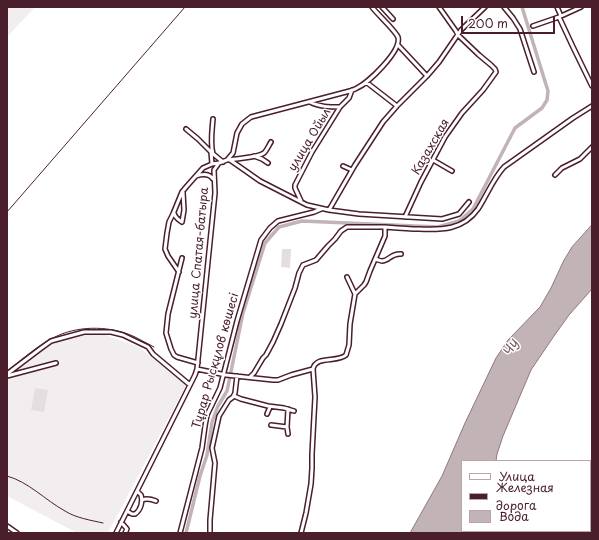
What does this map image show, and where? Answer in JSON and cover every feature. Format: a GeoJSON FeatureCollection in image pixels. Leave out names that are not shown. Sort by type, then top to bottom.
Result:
{"type":"FeatureCollection","features":[{"type":"Feature","properties":{"kind":"street"},"geometry":{"type":"LineString","coordinates":[[228,160],[233,153],[237,133],[242,124],[251,117],[358,88],[380,70],[393,54],[398,45],[398,41],[397,36],[372,7]]}},
{"type":"Feature","properties":{"kind":"street"},"geometry":{"type":"LineString","coordinates":[[382,7],[393,20]]}},
{"type":"Feature","properties":{"kind":"street"},"geometry":{"type":"LineString","coordinates":[[439,7],[458,35]]}},
{"type":"Feature","properties":{"kind":"street"},"geometry":{"type":"LineString","coordinates":[[329,210],[352,170],[383,122],[396,106],[427,76],[439,62],[461,30],[485,7]]}},
{"type":"Feature","properties":{"kind":"street"},"geometry":{"type":"LineString","coordinates":[[504,7],[520,29],[534,72]]}},
{"type":"Feature","properties":{"kind":"street"},"geometry":{"type":"LineString","coordinates":[[557,7],[579,61],[592,86]]}},
{"type":"Feature","properties":{"kind":"street"},"geometry":{"type":"LineString","coordinates":[[533,26],[560,17],[581,7]]}},
{"type":"Feature","properties":{"kind":"street","name":"Казахская"},"geometry":{"type":"LineString","coordinates":[[404,217],[445,138],[462,113],[483,90],[496,72],[491,65],[478,55],[458,35]]}},
{"type":"Feature","properties":{"kind":"street"},"geometry":{"type":"LineString","coordinates":[[398,45],[427,76]]}},
{"type":"Feature","properties":{"kind":"street"},"geometry":{"type":"LineString","coordinates":[[366,82],[396,106]]}},
{"type":"Feature","properties":{"kind":"street","name":"улица Ойыл"},"geometry":{"type":"LineString","coordinates":[[301,202],[295,185],[312,152],[340,107],[349,98],[352,90]]}},
{"type":"Feature","properties":{"kind":"street"},"geometry":{"type":"LineString","coordinates":[[310,102],[315,105],[340,107]]}},
{"type":"Feature","properties":{"kind":"street"},"geometry":{"type":"LineString","coordinates":[[250,377],[266,355],[273,342],[303,265],[316,260],[335,240],[343,228],[444,229],[464,222],[474,214],[497,175],[504,167],[592,106]]}},
{"type":"Feature","properties":{"kind":"street"},"geometry":{"type":"LineString","coordinates":[[212,164],[213,119]]}},
{"type":"Feature","properties":{"kind":"street"},"geometry":{"type":"LineString","coordinates":[[186,130],[223,162]]}},
{"type":"Feature","properties":{"kind":"street"},"geometry":{"type":"LineString","coordinates":[[179,272],[165,249],[166,233],[169,222],[183,190],[203,168],[228,160],[263,153],[269,146],[270,142]]}},
{"type":"Feature","properties":{"kind":"street"},"geometry":{"type":"LineString","coordinates":[[555,174],[565,166],[580,159],[592,147]]}},
{"type":"Feature","properties":{"kind":"street"},"geometry":{"type":"LineString","coordinates":[[254,156],[262,159],[268,164]]}},
{"type":"Feature","properties":{"kind":"street"},"geometry":{"type":"LineString","coordinates":[[228,160],[260,181],[307,205],[321,209],[359,214],[434,220],[447,218],[458,214],[469,202]]}},
{"type":"Feature","properties":{"kind":"street"},"geometry":{"type":"LineString","coordinates":[[433,160],[452,171]]}},
{"type":"Feature","properties":{"kind":"street","name":"улица Спатая-батыра"},"geometry":{"type":"LineString","coordinates":[[116,533],[195,375],[197,368],[215,193],[214,170],[219,163]]}},
{"type":"Feature","properties":{"kind":"street"},"geometry":{"type":"LineString","coordinates":[[343,166],[352,170]]}},
{"type":"Feature","properties":{"kind":"street"},"geometry":{"type":"LineString","coordinates":[[196,176],[201,174],[208,175],[214,180]]}},
{"type":"Feature","properties":{"kind":"street"},"geometry":{"type":"LineString","coordinates":[[174,211],[177,219],[182,222],[184,210],[183,190]]}},
{"type":"Feature","properties":{"kind":"street","name":"Тұрар Рысқұлов көшесі"},"geometry":{"type":"LineString","coordinates":[[180,533],[202,448],[208,415],[225,375],[237,321],[261,240],[270,228],[278,221],[321,209]]}},
{"type":"Feature","properties":{"kind":"street"},"geometry":{"type":"LineString","coordinates":[[355,294],[366,282],[385,236],[385,228]]}},
{"type":"Feature","properties":{"kind":"street"},"geometry":{"type":"LineString","coordinates":[[375,259],[382,261],[392,255],[401,254]]}},
{"type":"Feature","properties":{"kind":"street"},"geometry":{"type":"LineString","coordinates":[[182,258],[168,314],[166,333],[174,355],[198,364]]}},
{"type":"Feature","properties":{"kind":"street"},"geometry":{"type":"LineString","coordinates":[[301,533],[311,484],[315,397],[313,369],[314,365],[319,362],[340,358],[346,355],[349,344],[350,324],[355,294],[347,277]]}},
{"type":"Feature","properties":{"kind":"street"},"geometry":{"type":"LineString","coordinates":[[7,375],[51,341],[84,332],[111,332],[123,335],[148,347],[153,354],[190,385]]}},
{"type":"Feature","properties":{"kind":"street"},"geometry":{"type":"LineString","coordinates":[[7,375],[56,363]]}},
{"type":"Feature","properties":{"kind":"street"},"geometry":{"type":"LineString","coordinates":[[197,368],[225,375],[278,380],[313,369]]}},
{"type":"Feature","properties":{"kind":"street"},"geometry":{"type":"LineString","coordinates":[[210,533],[215,463],[212,448],[219,416],[229,400],[234,396],[236,376]]}},
{"type":"Feature","properties":{"kind":"street"},"geometry":{"type":"LineString","coordinates":[[234,396],[270,407],[294,411]]}},
{"type":"Feature","properties":{"kind":"street"},"geometry":{"type":"LineString","coordinates":[[267,414],[270,407]]}},
{"type":"Feature","properties":{"kind":"street"},"geometry":{"type":"LineString","coordinates":[[288,409],[288,434]]}},
{"type":"Feature","properties":{"kind":"street"},"geometry":{"type":"LineString","coordinates":[[272,425],[287,427]]}},
{"type":"Feature","properties":{"kind":"street"},"geometry":{"type":"LineString","coordinates":[[127,511],[132,514],[138,513],[142,500],[141,495],[137,491]]}},
{"type":"Feature","properties":{"kind":"street"},"geometry":{"type":"LineString","coordinates":[[142,500],[151,499],[156,501]]}},
{"type":"Feature","properties":{"kind":"street"},"geometry":{"type":"LineString","coordinates":[[121,522],[127,529],[125,533]]}},
{"type":"Feature","properties":{"kind":"street"},"geometry":{"type":"LineString","coordinates":[[7,526],[17,533]]}},
{"type":"Feature","properties":{"kind":"shaded area"},"geometry":{"type":"Polygon","coordinates":[[[7,7],[35,7],[7,37],[7,7]]]}},
{"type":"Feature","properties":{"kind":"shaded area"},"geometry":{"type":"Polygon","coordinates":[[[282,249],[291,249],[290,268],[281,267],[282,249]]]}},
{"type":"Feature","properties":{"kind":"shaded area"},"geometry":{"type":"Polygon","coordinates":[[[103,334],[139,347],[186,385],[108,533],[77,533],[7,496],[7,377],[54,342],[75,335],[103,334]]]}},
{"type":"Feature","properties":{"kind":"shaded area"},"geometry":{"type":"Polygon","coordinates":[[[35,388],[48,390],[44,412],[31,410],[35,388]]]}},
{"type":"Feature","properties":{"kind":"water","name":"Чу"},"geometry":{"type":"Polygon","coordinates":[[[592,225],[592,289],[569,315],[531,370],[503,436],[496,460],[461,460],[461,532],[474,533],[410,533],[442,476],[496,358],[508,340],[540,307],[572,247],[592,225]]]}},
{"type":"Feature","properties":{"kind":"waterway"},"geometry":{"type":"LineString","coordinates":[[186,533],[200,476],[207,455],[212,422],[218,406],[227,391],[243,313],[265,243],[279,227],[302,221],[438,227],[459,221],[473,209],[515,128],[542,108],[547,100],[548,91],[522,7]]}},
{"type":"Feature","properties":{"kind":"railway"},"geometry":{"type":"LineString","coordinates":[[7,212],[185,7]]}},
{"type":"Feature","properties":{"kind":"railway"},"geometry":{"type":"LineString","coordinates":[[7,371],[44,343],[66,332],[76,330],[96,328],[126,333],[154,347]]}},
{"type":"Feature","properties":{"kind":"railway"},"geometry":{"type":"LineString","coordinates":[[7,476],[23,482],[69,513],[103,523]]}}]}
